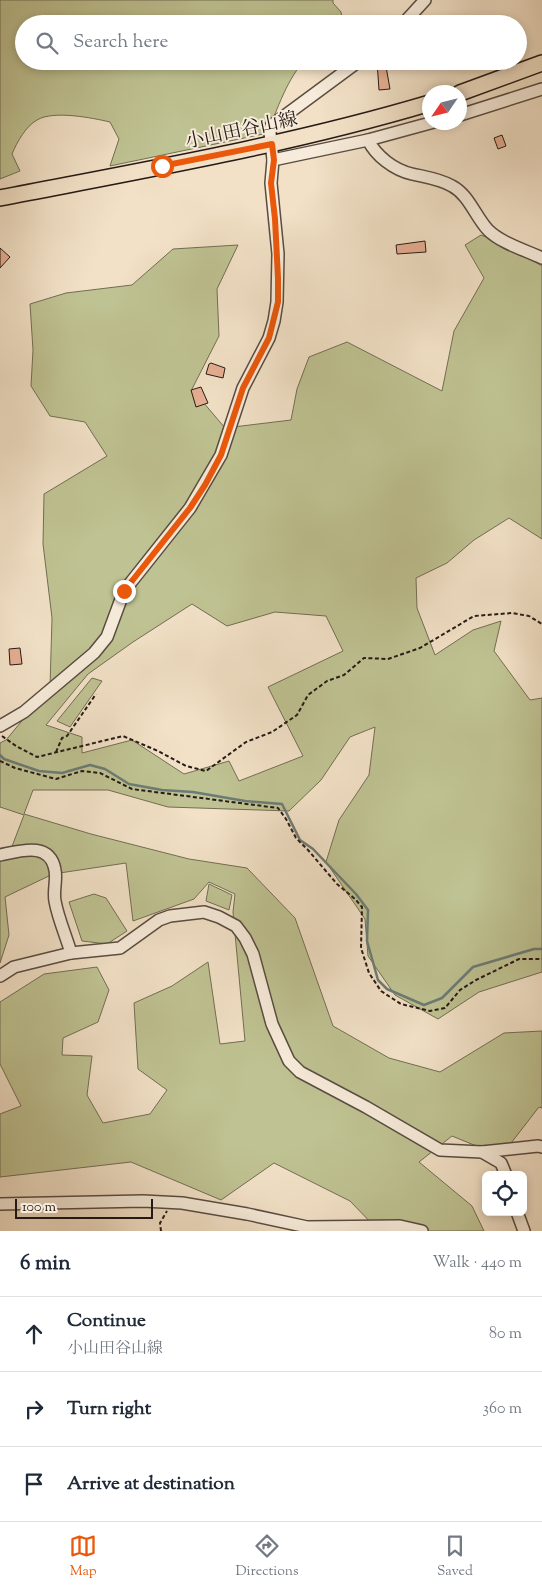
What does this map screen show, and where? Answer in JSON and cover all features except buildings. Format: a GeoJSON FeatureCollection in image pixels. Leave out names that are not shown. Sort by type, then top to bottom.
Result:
{"type":"FeatureCollection","features":[{"type":"Feature","properties":{"kind":"main road"},"geometry":{"type":"LineString","coordinates":[[527,68],[542,63]]}},
{"type":"Feature","properties":{"kind":"main road"},"geometry":{"type":"LineString","coordinates":[[467,90],[523,70]]}},
{"type":"Feature","properties":{"kind":"main road","name":"小山田谷山線"},"geometry":{"type":"LineString","coordinates":[[0,198],[273,152],[422,105]]}},
{"type":"Feature","properties":{"kind":"street"},"geometry":{"type":"LineString","coordinates":[[412,15],[425,0]]}},
{"type":"Feature","properties":{"kind":"street"},"geometry":{"type":"LineString","coordinates":[[0,726],[24,712],[94,653],[107,637],[124,591],[190,508],[221,455],[243,388],[269,338],[278,302],[275,219],[271,183],[273,152],[270,134],[271,126],[346,70]]}},
{"type":"Feature","properties":{"kind":"street"},"geometry":{"type":"LineString","coordinates":[[467,113],[542,89]]}},
{"type":"Feature","properties":{"kind":"street"},"geometry":{"type":"LineString","coordinates":[[273,152],[368,140],[422,125]]}},
{"type":"Feature","properties":{"kind":"street"},"geometry":{"type":"LineString","coordinates":[[368,140],[376,153],[394,167],[409,174],[434,179],[453,186],[464,196],[488,230],[500,239],[542,258]]}},
{"type":"Feature","properties":{"kind":"street"},"geometry":{"type":"LineString","coordinates":[[0,854],[35,849],[43,852],[50,858],[55,869],[54,900],[71,953]]}},
{"type":"Feature","properties":{"kind":"street"},"geometry":{"type":"LineString","coordinates":[[0,976],[14,968],[71,953],[120,948],[159,920],[170,916],[204,912],[236,926],[245,938],[252,954],[272,1024],[289,1061],[300,1072],[440,1150],[482,1152],[542,1147]]}},
{"type":"Feature","properties":{"kind":"street"},"geometry":{"type":"LineString","coordinates":[[482,1152],[501,1163],[504,1171]]}},
{"type":"Feature","properties":{"kind":"street"},"geometry":{"type":"LineString","coordinates":[[0,1204],[172,1202],[247,1214],[308,1227],[400,1226],[422,1231]]}},
{"type":"Feature","properties":{"kind":"street"},"geometry":{"type":"LineString","coordinates":[[518,1216],[524,1231]]}},
{"type":"Feature","properties":{"kind":"path"},"geometry":{"type":"LineString","coordinates":[[0,735],[37,757],[123,736],[158,751],[186,766],[206,771],[246,742],[272,732],[297,715],[308,695],[327,681],[344,675],[364,658],[388,659],[420,648],[474,616],[512,613],[529,616],[542,624]]}},
{"type":"Feature","properties":{"kind":"path"},"geometry":{"type":"LineString","coordinates":[[56,752],[62,738],[67,736],[96,694]]}},
{"type":"Feature","properties":{"kind":"path"},"geometry":{"type":"LineString","coordinates":[[0,761],[15,768],[56,779],[82,772],[100,773],[132,789],[278,808],[296,838],[337,884],[362,907],[361,948],[369,973],[381,991],[401,1004],[430,1011],[445,1008],[460,990],[476,980],[519,959],[542,959]]}},
{"type":"Feature","properties":{"kind":"path"},"geometry":{"type":"LineString","coordinates":[[161,1231],[160,1224],[172,1202]]}},
{"type":"Feature","properties":{"kind":"green space"},"geometry":{"type":"Polygon","coordinates":[[[0,0],[333,0],[333,3],[341,12],[342,15],[15,15],[15,70],[297,70],[279,105],[268,133],[110,166],[119,139],[110,122],[63,115],[44,117],[37,120],[26,130],[12,154],[20,171],[0,179],[0,0]]]}},
{"type":"Feature","properties":{"kind":"green space"},"geometry":{"type":"Polygon","coordinates":[[[481,235],[503,244],[542,266],[542,539],[509,518],[474,540],[447,563],[416,578],[417,608],[435,655],[473,630],[501,621],[494,651],[530,700],[542,698],[542,972],[479,992],[438,1019],[395,995],[368,956],[365,919],[326,862],[339,820],[369,775],[375,727],[350,737],[321,780],[289,811],[168,807],[108,790],[33,790],[24,814],[91,834],[189,859],[247,868],[295,918],[333,1026],[389,1058],[440,1072],[504,1033],[542,1031],[542,1108],[539,1107],[501,1156],[452,1136],[419,1162],[472,1206],[484,1231],[379,1231],[350,1201],[274,1163],[221,1200],[131,1162],[0,1177],[0,1114],[21,1106],[0,1064],[0,1002],[44,974],[97,967],[109,990],[98,1022],[63,1038],[62,1055],[92,1056],[87,1095],[103,1123],[150,1114],[167,1090],[138,1069],[134,1003],[172,986],[208,962],[220,1044],[245,1041],[233,912],[235,894],[209,882],[194,899],[133,921],[126,863],[53,874],[5,897],[9,935],[0,963],[0,858],[11,849],[24,815],[0,807],[0,743],[6,740],[50,687],[52,618],[43,544],[44,494],[107,456],[85,422],[50,416],[31,386],[33,350],[30,304],[66,293],[132,285],[173,249],[238,245],[217,289],[219,336],[192,389],[225,428],[291,420],[297,389],[309,357],[347,342],[442,391],[454,331],[484,278],[465,245],[481,235]],[[192,604],[88,674],[46,725],[82,737],[82,753],[132,740],[184,774],[229,761],[239,781],[303,756],[268,687],[343,651],[326,616],[275,612],[227,626],[192,604]]]}},
{"type":"Feature","properties":{"kind":"green space"},"geometry":{"type":"Polygon","coordinates":[[[92,678],[102,681],[70,727],[57,721],[92,678]]]}},
{"type":"Feature","properties":{"kind":"green space"},"geometry":{"type":"Polygon","coordinates":[[[209,884],[232,895],[229,910],[206,901],[209,884]]]}},
{"type":"Feature","properties":{"kind":"green space"},"geometry":{"type":"Polygon","coordinates":[[[94,894],[106,898],[127,931],[107,944],[82,941],[69,902],[94,894]]]}},
{"type":"Feature","properties":{"kind":"waterway"},"geometry":{"type":"LineString","coordinates":[[0,755],[4,759],[39,771],[62,773],[90,765],[105,769],[129,784],[245,801],[282,804],[300,840],[313,849],[356,894],[368,910],[367,941],[378,980],[387,989],[424,1005],[442,998],[473,967],[534,949],[542,949]]}},
{"type":"Feature","properties":{"kind":"route"},"geometry":{"type":"LineString","coordinates":[[124,591],[190,508],[221,455],[243,388],[269,338],[278,302],[278,254],[271,183],[274,160],[272,144],[162,166]]}}]}
